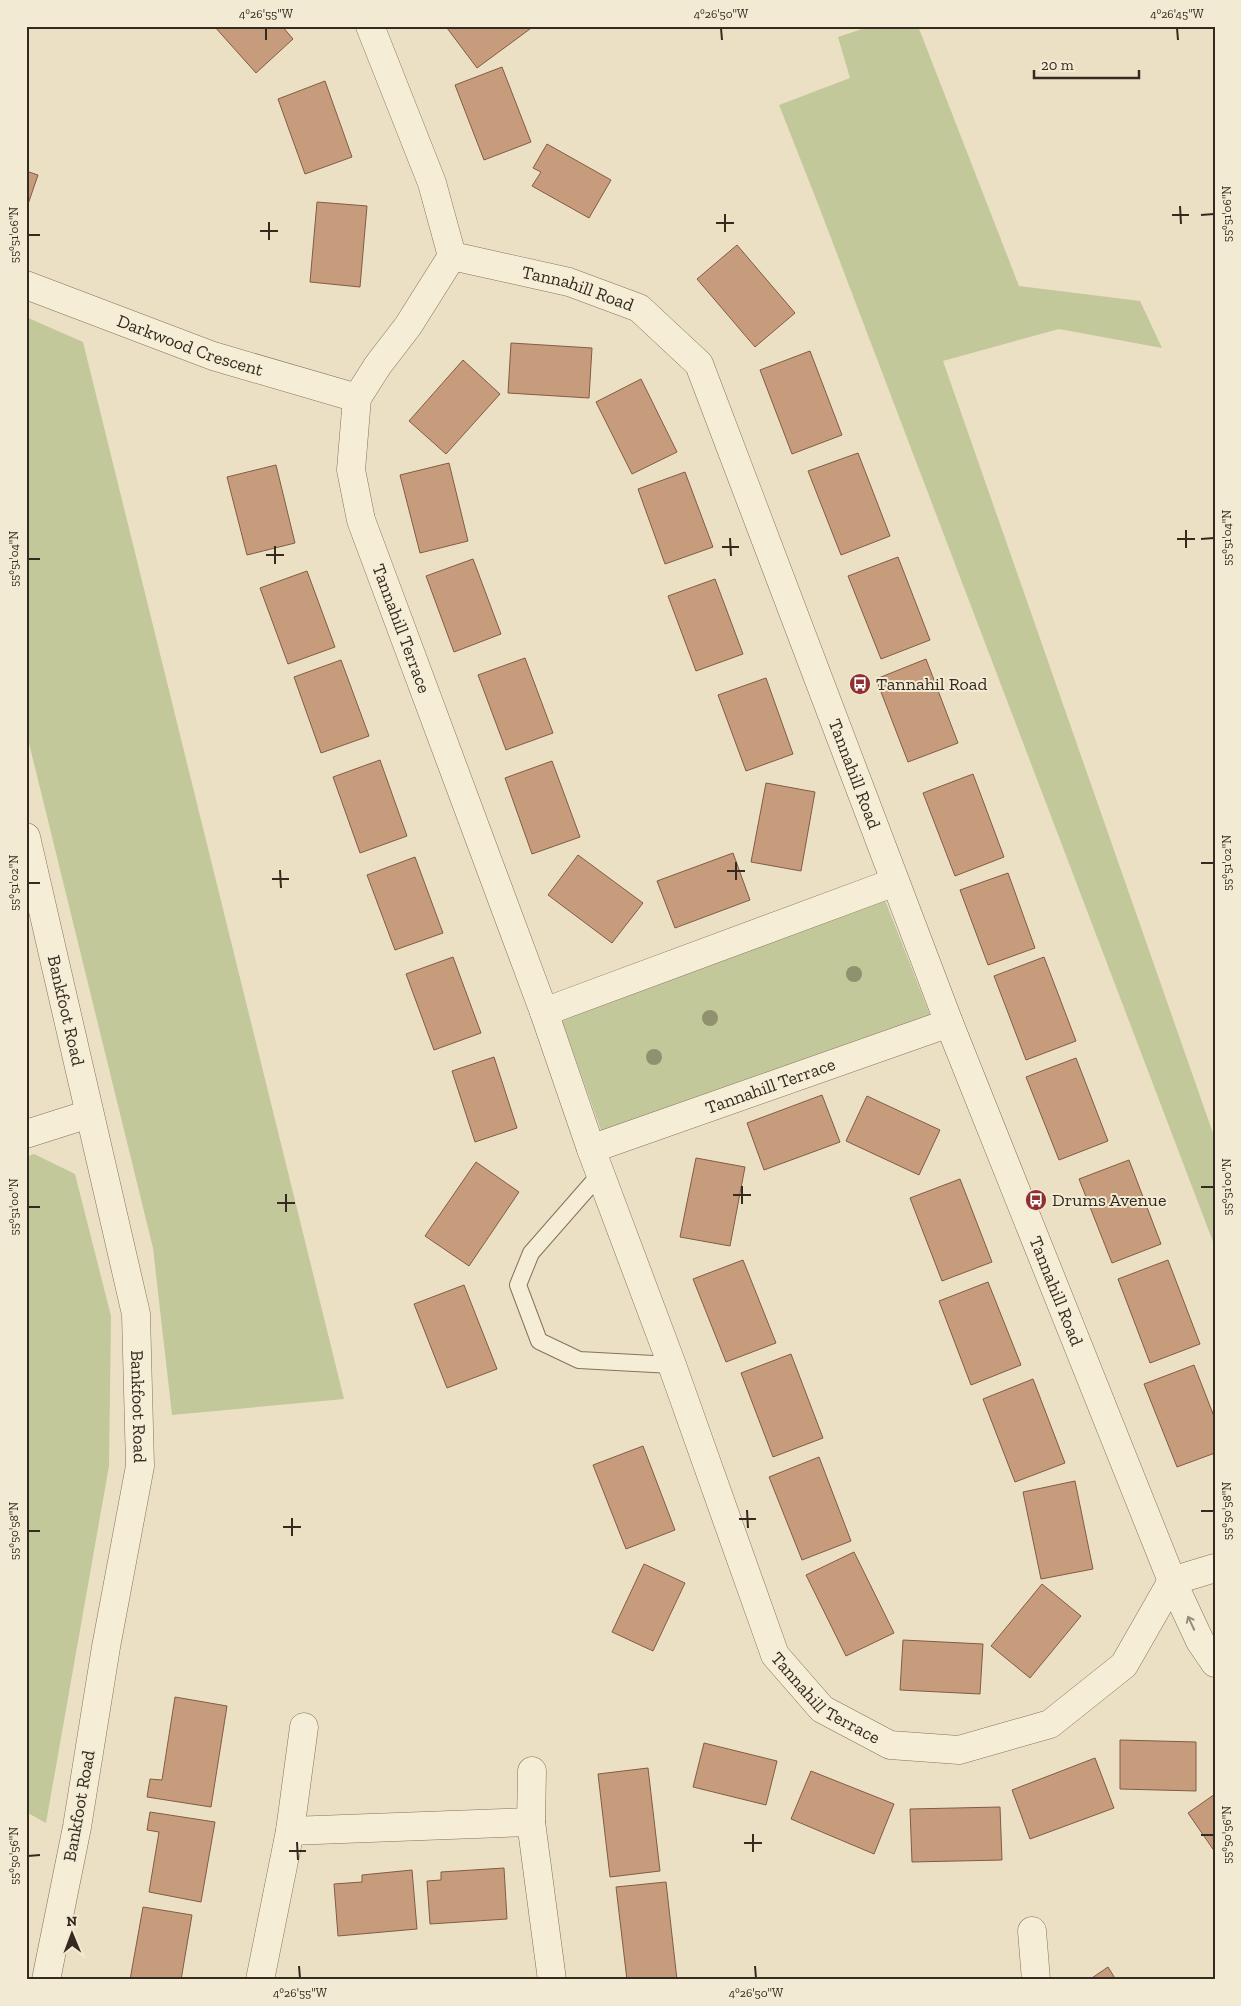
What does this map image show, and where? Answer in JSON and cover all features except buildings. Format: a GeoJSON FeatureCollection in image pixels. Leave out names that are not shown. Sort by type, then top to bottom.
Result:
{"type":"FeatureCollection","features":[{"type":"Feature","properties":{"kind":"street"},"geometry":{"type":"LineString","coordinates":[[370,26],[432,183],[452,256]]}},
{"type":"Feature","properties":{"kind":"street","name":"Tannahill Terrace"},"geometry":{"type":"LineString","coordinates":[[452,256],[408,326],[378,365],[358,398],[351,470],[361,520],[544,1012],[775,1655],[822,1709],[890,1745],[959,1750],[1050,1724],[1124,1665],[1172,1581]]}},
{"type":"Feature","properties":{"kind":"street","name":"Tannahill Road"},"geometry":{"type":"LineString","coordinates":[[452,256],[570,282],[639,308],[699,364],[949,1023],[1172,1581],[1200,1641],[1215,1663]]}},
{"type":"Feature","properties":{"kind":"street","name":"Darkwood Crescent"},"geometry":{"type":"LineString","coordinates":[[26,285],[213,356],[358,398]]}},
{"type":"Feature","properties":{"kind":"street","name":"Bankfoot Road"},"geometry":{"type":"LineString","coordinates":[[26,837],[136,1314],[140,1466],[106,1647],[77,1827],[46,1980]]}},
{"type":"Feature","properties":{"kind":"street"},"geometry":{"type":"LineString","coordinates":[[544,1012],[895,882]]}},
{"type":"Feature","properties":{"kind":"street","name":"Tannahill Terrace"},"geometry":{"type":"LineString","coordinates":[[596,1161],[949,1023]]}},
{"type":"Feature","properties":{"kind":"street"},"geometry":{"type":"LineString","coordinates":[[26,1134],[89,1114]]}},
{"type":"Feature","properties":{"kind":"street"},"geometry":{"type":"LineString","coordinates":[[1172,1581],[1215,1568]]}},
{"type":"Feature","properties":{"kind":"street"},"geometry":{"type":"LineString","coordinates":[[260,1980],[290,1830],[304,1727]]}},
{"type":"Feature","properties":{"kind":"street"},"geometry":{"type":"LineString","coordinates":[[532,1771],[531,1822],[552,1980]]}},
{"type":"Feature","properties":{"kind":"street"},"geometry":{"type":"LineString","coordinates":[[290,1830],[531,1822]]}},
{"type":"Feature","properties":{"kind":"street"},"geometry":{"type":"LineString","coordinates":[[1032,1931],[1036,1980]]}},
{"type":"Feature","properties":{"kind":"lane","name":"Tannahill Terrace"},"geometry":{"type":"LineString","coordinates":[[596,1161],[531,1253],[518,1285],[539,1341],[579,1360],[672,1365]]}},
{"type":"Feature","properties":{"kind":"green space"},"geometry":{"type":"Polygon","coordinates":[[[871,26],[918,26],[1019,286],[1140,301],[1162,348],[1059,329],[943,361],[1215,1139],[1215,1247],[779,105],[850,78],[838,37],[871,26]]]}},
{"type":"Feature","properties":{"kind":"green space"},"geometry":{"type":"Polygon","coordinates":[[[26,317],[83,342],[344,1399],[172,1415],[153,1248],[26,731],[26,317]]]}},
{"type":"Feature","properties":{"kind":"green space"},"geometry":{"type":"Polygon","coordinates":[[[885,900],[930,1015],[602,1133],[562,1021],[885,900]]]}},
{"type":"Feature","properties":{"kind":"green space"},"geometry":{"type":"Polygon","coordinates":[[[34,1154],[75,1174],[111,1316],[109,1466],[46,1823],[26,1812],[26,1157],[34,1154]]]}},
{"type":"Feature","properties":{"kind":"place","name":"Tannahil Road"},"geometry":{"type":"Point","coordinates":[860,684]}},
{"type":"Feature","properties":{"kind":"place","name":"Drums Avenue"},"geometry":{"type":"Point","coordinates":[1036,1200]}}]}
